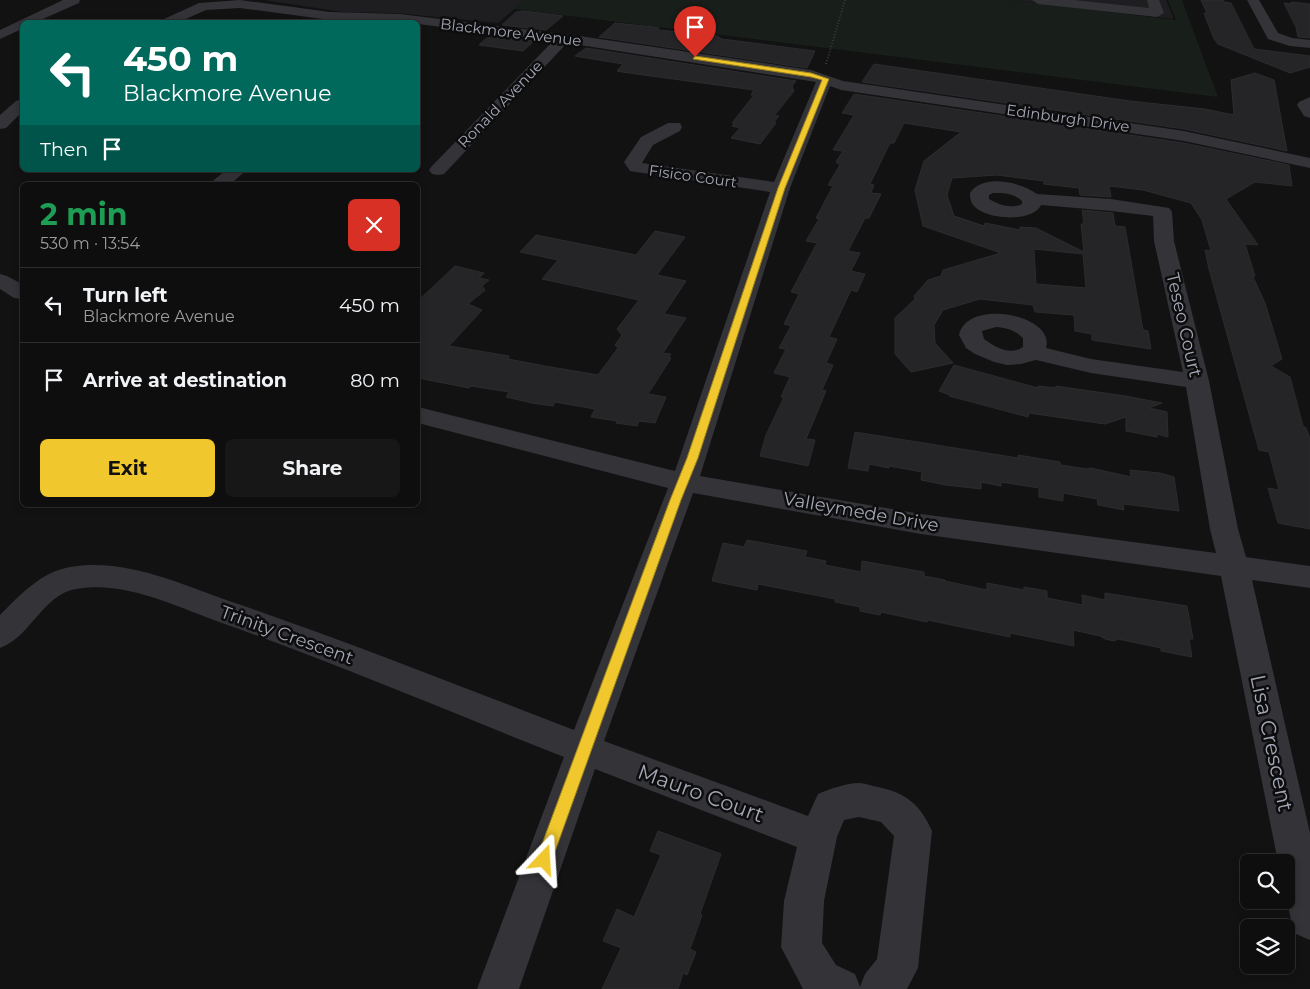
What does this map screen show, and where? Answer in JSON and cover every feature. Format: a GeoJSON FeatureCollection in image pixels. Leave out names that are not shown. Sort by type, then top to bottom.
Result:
{"type":"FeatureCollection","features":[{"type":"Feature","properties":{"kind":"street"},"geometry":{"type":"LineString","coordinates":[[30,20],[74,0]]}},
{"type":"Feature","properties":{"kind":"street"},"geometry":{"type":"LineString","coordinates":[[267,8],[284,0]]}},
{"type":"Feature","properties":{"kind":"street"},"geometry":{"type":"LineString","coordinates":[[1038,0],[1157,13],[1153,0]]}},
{"type":"Feature","properties":{"kind":"street"},"geometry":{"type":"LineString","coordinates":[[1253,0],[1273,36],[1290,42],[1310,44]]}},
{"type":"Feature","properties":{"kind":"street","name":"Blackmore Avenue"},"geometry":{"type":"LineString","coordinates":[[173,20],[199,8],[215,4],[240,4],[330,16],[415,20]]}},
{"type":"Feature","properties":{"kind":"street"},"geometry":{"type":"LineString","coordinates":[[477,28],[494,14]]}},
{"type":"Feature","properties":{"kind":"street","name":"Blackmore Avenue"},"geometry":{"type":"LineString","coordinates":[[420,21],[579,40],[811,75],[826,79]]}},
{"type":"Feature","properties":{"kind":"street"},"geometry":{"type":"LineString","coordinates":[[0,35],[20,25]]}},
{"type":"Feature","properties":{"kind":"street","name":"Ronald Avenue"},"geometry":{"type":"LineString","coordinates":[[438,170],[563,39]]}},
{"type":"Feature","properties":{"kind":"street"},"geometry":{"type":"LineString","coordinates":[[498,989],[584,749],[696,448],[782,188],[826,79]]}},
{"type":"Feature","properties":{"kind":"street","name":"Edinburgh Drive"},"geometry":{"type":"LineString","coordinates":[[826,79],[841,85],[1184,136],[1310,163]]}},
{"type":"Feature","properties":{"kind":"street"},"geometry":{"type":"LineString","coordinates":[[1310,102],[1305,105],[1310,114]]}},
{"type":"Feature","properties":{"kind":"street"},"geometry":{"type":"LineString","coordinates":[[0,124],[20,106]]}},
{"type":"Feature","properties":{"kind":"street","name":"Fisico Court"},"geometry":{"type":"LineString","coordinates":[[674,127],[647,140],[633,162],[636,166],[662,172],[782,188]]}},
{"type":"Feature","properties":{"kind":"street"},"geometry":{"type":"LineString","coordinates":[[221,182],[235,172]]}},
{"type":"Feature","properties":{"kind":"street","name":"Teseo Court"},"geometry":{"type":"LineString","coordinates":[[1032,199],[1094,203],[1162,212],[1164,241],[1197,381],[1224,529],[1234,566]]}},
{"type":"Feature","properties":{"kind":"street"},"geometry":{"type":"LineString","coordinates":[[0,280],[20,292]]}},
{"type":"Feature","properties":{"kind":"street"},"geometry":{"type":"LineString","coordinates":[[1033,352],[1091,366],[1197,381]]}},
{"type":"Feature","properties":{"kind":"street","name":"Valleymede Drive"},"geometry":{"type":"LineString","coordinates":[[420,416],[682,482],[921,524],[1310,577]]}},
{"type":"Feature","properties":{"kind":"street","name":"Lisa Crescent"},"geometry":{"type":"LineString","coordinates":[[1234,566],[1310,920]]}},
{"type":"Feature","properties":{"kind":"street","name":"Trinity Crescent"},"geometry":{"type":"LineString","coordinates":[[0,635],[42,592],[70,578],[100,576],[133,580],[282,632],[584,749]]}},
{"type":"Feature","properties":{"kind":"street","name":"Mauro Court"},"geometry":{"type":"LineString","coordinates":[[584,749],[818,837]]}},
{"type":"Feature","properties":{"kind":"street"},"geometry":{"type":"LineString","coordinates":[[840,989],[821,980],[802,947],[804,901],[818,837],[831,806],[859,800],[892,807],[913,831],[897,968],[880,989]]}},
{"type":"Feature","properties":{"kind":"path"},"geometry":{"type":"LineString","coordinates":[[826,79],[827,60],[845,0]]}},
{"type":"Feature","properties":{"kind":"shaded area"},"geometry":{"type":"Polygon","coordinates":[[[263,0],[525,0],[498,23],[396,13],[343,12],[263,0]]]}},
{"type":"Feature","properties":{"kind":"shaded area"},"geometry":{"type":"Polygon","coordinates":[[[525,0],[1011,0],[1176,20],[1168,0],[1182,0],[1218,97],[514,9],[525,0]]]}},
{"type":"Feature","properties":{"kind":"shaded area"},"geometry":{"type":"Polygon","coordinates":[[[1011,0],[1166,0],[1174,19],[1021,1],[1011,0]]]}},
{"type":"Feature","properties":{"kind":"building"},"geometry":{"type":"Polygon","coordinates":[[[1201,0],[1223,0],[1224,2],[1231,3],[1254,49],[1310,56],[1310,67],[1290,73],[1218,44],[1214,39],[1204,13],[1207,13],[1201,0]]]}},
{"type":"Feature","properties":{"kind":"building"},"geometry":{"type":"Polygon","coordinates":[[[1291,2],[1310,4],[1310,38],[1298,37],[1296,27],[1284,3],[1292,4],[1291,2]]]}},
{"type":"Feature","properties":{"kind":"building"},"geometry":{"type":"Polygon","coordinates":[[[523,11],[563,16],[546,30],[502,25],[516,12],[523,11]]]}},
{"type":"Feature","properties":{"kind":"building"},"geometry":{"type":"Polygon","coordinates":[[[615,23],[815,51],[807,68],[599,37],[615,23]]]}},
{"type":"Feature","properties":{"kind":"building"},"geometry":{"type":"Polygon","coordinates":[[[490,35],[534,41],[523,51],[479,45],[490,35]]]}},
{"type":"Feature","properties":{"kind":"building"},"geometry":{"type":"Polygon","coordinates":[[[586,48],[796,81],[792,86],[794,91],[774,116],[779,116],[774,122],[776,123],[760,144],[731,138],[740,128],[732,126],[735,123],[732,123],[754,95],[751,95],[754,90],[617,71],[623,64],[575,56],[586,48]]]}},
{"type":"Feature","properties":{"kind":"building"},"geometry":{"type":"Polygon","coordinates":[[[874,64],[1130,101],[1205,109],[1234,115],[1231,80],[1255,73],[1274,80],[1287,151],[1184,129],[862,82],[874,64]]]}},
{"type":"Feature","properties":{"kind":"building"},"geometry":{"type":"Polygon","coordinates":[[[854,94],[1184,143],[1289,165],[1292,186],[1255,182],[1226,199],[1258,245],[1245,244],[1255,276],[1253,277],[1265,303],[1282,359],[1271,366],[1290,377],[1303,426],[1306,428],[1310,439],[1310,529],[1278,523],[1268,488],[1279,490],[1269,452],[1259,450],[1209,269],[1205,250],[1211,251],[1202,220],[1191,203],[1143,190],[1109,186],[1111,197],[1080,195],[1079,188],[1044,184],[1044,181],[997,175],[952,178],[947,195],[954,216],[984,226],[985,223],[1020,230],[1020,227],[1036,228],[1084,252],[1081,224],[1084,224],[1082,210],[1113,213],[1115,226],[1125,227],[1143,330],[1148,331],[1151,349],[1092,340],[1092,334],[1075,331],[1074,315],[1035,312],[1033,305],[980,299],[943,310],[934,325],[935,343],[953,363],[911,372],[895,354],[895,318],[915,299],[914,296],[928,280],[941,276],[943,270],[1001,253],[923,226],[915,190],[924,161],[961,132],[904,123],[894,143],[890,143],[870,184],[874,185],[871,193],[881,194],[869,218],[865,218],[848,251],[860,253],[851,271],[865,274],[857,292],[851,290],[829,337],[837,339],[826,363],[833,365],[822,390],[826,391],[806,439],[815,440],[808,466],[760,456],[766,435],[784,397],[781,397],[790,377],[774,373],[786,349],[779,348],[791,326],[784,324],[799,294],[791,292],[817,243],[806,241],[819,219],[816,218],[833,186],[828,185],[840,165],[836,162],[843,151],[833,150],[854,115],[842,113],[854,94]],[[1034,249],[1036,284],[1086,288],[1083,254],[1034,249]]]}},
{"type":"Feature","properties":{"kind":"building"},"geometry":{"type":"Polygon","coordinates":[[[655,231],[685,237],[657,275],[686,281],[664,314],[686,318],[663,353],[671,354],[669,357],[671,358],[648,394],[666,397],[655,423],[639,421],[637,426],[616,423],[617,421],[591,417],[595,409],[555,402],[553,406],[532,403],[506,397],[509,392],[471,386],[469,388],[420,378],[420,299],[455,266],[484,273],[479,278],[489,280],[482,286],[485,290],[468,304],[482,310],[449,346],[509,356],[508,359],[598,375],[618,348],[615,345],[622,335],[617,329],[639,300],[542,279],[558,260],[520,252],[536,235],[636,255],[655,231]]]}},
{"type":"Feature","properties":{"kind":"building"},"geometry":{"type":"Polygon","coordinates":[[[954,365],[1038,388],[1038,386],[1056,388],[1056,386],[1162,403],[1149,408],[1167,412],[1168,437],[1157,434],[1157,437],[1126,431],[1126,417],[1105,424],[1029,413],[1028,417],[949,396],[939,391],[954,365]]]}},
{"type":"Feature","properties":{"kind":"building"},"geometry":{"type":"Polygon","coordinates":[[[855,432],[1018,458],[1018,455],[1060,462],[1061,465],[1091,468],[1131,477],[1130,470],[1160,473],[1174,477],[1179,511],[1123,504],[1124,510],[1098,505],[1097,499],[1063,493],[1063,501],[1039,497],[1039,488],[1001,482],[1001,486],[981,482],[981,489],[946,485],[921,480],[922,472],[889,466],[889,468],[869,464],[868,471],[848,468],[855,432]]]}},
{"type":"Feature","properties":{"kind":"building"},"geometry":{"type":"Polygon","coordinates":[[[747,540],[807,551],[805,557],[826,561],[825,565],[861,572],[862,561],[924,572],[924,576],[987,590],[987,583],[1024,590],[1024,587],[1047,591],[1047,598],[1083,605],[1082,595],[1105,600],[1105,593],[1187,606],[1193,639],[1189,639],[1192,657],[1161,651],[1161,648],[1118,639],[1114,641],[1073,630],[1074,646],[1010,633],[1010,637],[928,620],[927,622],[881,612],[880,615],[860,611],[860,607],[835,602],[835,599],[758,584],[757,590],[712,581],[723,543],[744,547],[747,540]]]}},
{"type":"Feature","properties":{"kind":"building"},"geometry":{"type":"Polygon","coordinates":[[[658,831],[721,854],[690,949],[696,952],[687,975],[683,973],[678,989],[602,989],[621,948],[603,941],[617,909],[634,917],[661,855],[650,851],[658,831]]]}},
{"type":"Feature","properties":{"kind":"route"},"geometry":{"type":"LineString","coordinates":[[544,860],[682,482],[693,458],[782,188],[826,79],[695,57]]}}]}
